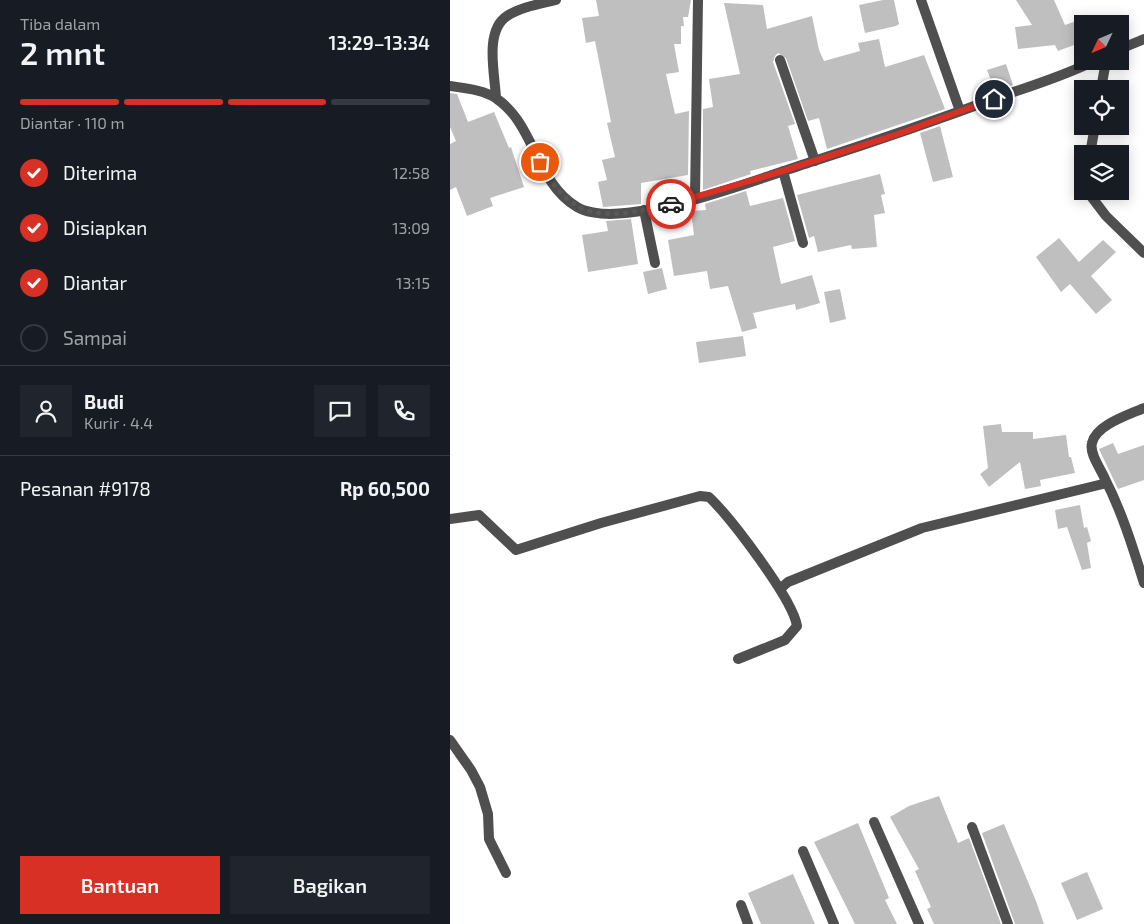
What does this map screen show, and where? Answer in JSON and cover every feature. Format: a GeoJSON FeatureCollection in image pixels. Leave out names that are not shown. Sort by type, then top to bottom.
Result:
{"type":"FeatureCollection","features":[{"type":"Feature","properties":{"kind":"street"},"geometry":{"type":"LineString","coordinates":[[496,98],[493,44],[496,30],[506,16],[556,0]]}},
{"type":"Feature","properties":{"kind":"street"},"geometry":{"type":"LineString","coordinates":[[695,198],[698,0]]}},
{"type":"Feature","properties":{"kind":"street"},"geometry":{"type":"LineString","coordinates":[[921,0],[960,112]]}},
{"type":"Feature","properties":{"kind":"street"},"geometry":{"type":"LineString","coordinates":[[1129,46],[1144,39]]}},
{"type":"Feature","properties":{"kind":"street"},"geometry":{"type":"LineString","coordinates":[[780,60],[815,160]]}},
{"type":"Feature","properties":{"kind":"street"},"geometry":{"type":"LineString","coordinates":[[450,86],[466,88],[496,98],[510,110],[549,179],[577,207],[608,214],[644,210],[695,198],[783,171],[960,112],[1074,69]]}},
{"type":"Feature","properties":{"kind":"street"},"geometry":{"type":"LineString","coordinates":[[783,171],[803,243]]}},
{"type":"Feature","properties":{"kind":"street"},"geometry":{"type":"LineString","coordinates":[[1094,200],[1106,216],[1144,253]]}},
{"type":"Feature","properties":{"kind":"street"},"geometry":{"type":"LineString","coordinates":[[644,210],[655,263]]}},
{"type":"Feature","properties":{"kind":"street"},"geometry":{"type":"LineString","coordinates":[[1144,408],[1097,432],[1091,444],[1093,454],[1129,536],[1144,583]]}},
{"type":"Feature","properties":{"kind":"street"},"geometry":{"type":"LineString","coordinates":[[780,589],[788,582],[922,528],[1107,483]]}},
{"type":"Feature","properties":{"kind":"street"},"geometry":{"type":"LineString","coordinates":[[450,519],[478,515],[516,550],[700,496],[709,497],[780,589],[796,616],[797,626],[786,640],[738,659]]}},
{"type":"Feature","properties":{"kind":"street"},"geometry":{"type":"LineString","coordinates":[[450,740],[471,770],[480,787],[488,814],[490,839],[506,873]]}},
{"type":"Feature","properties":{"kind":"street"},"geometry":{"type":"LineString","coordinates":[[874,822],[919,924]]}},
{"type":"Feature","properties":{"kind":"street"},"geometry":{"type":"LineString","coordinates":[[972,828],[1008,924]]}},
{"type":"Feature","properties":{"kind":"street"},"geometry":{"type":"LineString","coordinates":[[803,851],[834,924]]}},
{"type":"Feature","properties":{"kind":"street"},"geometry":{"type":"LineString","coordinates":[[741,905],[748,924]]}},
{"type":"Feature","properties":{"kind":"building"},"geometry":{"type":"Polygon","coordinates":[[[596,0],[691,0],[688,17],[683,17],[684,26],[681,26],[681,44],[674,44],[679,72],[666,74],[675,114],[689,111],[688,175],[641,183],[641,204],[603,207],[598,182],[607,180],[602,160],[615,157],[607,123],[611,122],[595,41],[586,43],[582,18],[599,16],[596,0]]]}},
{"type":"Feature","properties":{"kind":"building"},"geometry":{"type":"Polygon","coordinates":[[[883,0],[894,0],[899,24],[865,33],[859,5],[883,0]]]}},
{"type":"Feature","properties":{"kind":"building"},"geometry":{"type":"Polygon","coordinates":[[[1016,0],[1054,0],[1065,25],[1074,22],[1074,45],[1058,51],[1055,45],[1018,49],[1015,27],[1032,25],[1016,0]]]}},
{"type":"Feature","properties":{"kind":"building"},"geometry":{"type":"Polygon","coordinates":[[[724,3],[763,5],[767,29],[812,16],[819,50],[824,61],[860,51],[858,43],[879,39],[885,67],[924,55],[945,109],[827,149],[819,118],[808,121],[786,58],[778,53],[773,62],[795,124],[788,126],[798,159],[750,171],[751,174],[703,190],[703,109],[713,107],[709,79],[740,74],[724,3]]]}},
{"type":"Feature","properties":{"kind":"building"},"geometry":{"type":"Polygon","coordinates":[[[1006,64],[1013,85],[995,91],[987,70],[1006,64]]]}},
{"type":"Feature","properties":{"kind":"building"},"geometry":{"type":"Polygon","coordinates":[[[450,93],[457,94],[468,122],[494,112],[509,148],[511,147],[524,187],[490,198],[493,206],[467,216],[456,187],[450,190],[450,144],[456,141],[450,127],[450,93]]]}},
{"type":"Feature","properties":{"kind":"building"},"geometry":{"type":"Polygon","coordinates":[[[940,126],[953,177],[933,182],[920,133],[940,126]]]}},
{"type":"Feature","properties":{"kind":"building"},"geometry":{"type":"Polygon","coordinates":[[[880,174],[885,194],[881,195],[885,213],[874,215],[877,247],[852,249],[851,245],[818,252],[814,236],[809,238],[797,195],[880,174]]]}},
{"type":"Feature","properties":{"kind":"building"},"geometry":{"type":"Polygon","coordinates":[[[746,191],[750,206],[783,198],[795,241],[773,247],[781,284],[812,275],[820,303],[796,310],[795,304],[753,313],[757,328],[742,332],[728,286],[710,289],[707,271],[674,276],[668,240],[694,235],[691,211],[706,210],[705,204],[746,191]]]}},
{"type":"Feature","properties":{"kind":"building"},"geometry":{"type":"Polygon","coordinates":[[[631,219],[638,264],[588,272],[582,235],[608,231],[606,221],[631,219]]]}},
{"type":"Feature","properties":{"kind":"building"},"geometry":{"type":"Polygon","coordinates":[[[1059,238],[1079,262],[1103,240],[1116,252],[1091,276],[1112,300],[1096,314],[1070,284],[1061,292],[1036,257],[1059,238]]]}},
{"type":"Feature","properties":{"kind":"building"},"geometry":{"type":"Polygon","coordinates":[[[662,268],[667,289],[648,294],[643,272],[662,268]]]}},
{"type":"Feature","properties":{"kind":"building"},"geometry":{"type":"Polygon","coordinates":[[[840,289],[846,319],[830,323],[824,292],[840,289]]]}},
{"type":"Feature","properties":{"kind":"building"},"geometry":{"type":"Polygon","coordinates":[[[743,336],[746,356],[699,363],[696,342],[743,336]]]}},
{"type":"Feature","properties":{"kind":"building"},"geometry":{"type":"Polygon","coordinates":[[[1001,424],[1002,432],[1033,432],[1033,439],[1066,435],[1069,457],[1071,457],[1075,473],[1040,480],[1041,486],[1025,489],[1020,462],[989,487],[980,474],[988,468],[983,426],[1001,424]]]}},
{"type":"Feature","properties":{"kind":"building"},"geometry":{"type":"Polygon","coordinates":[[[1113,443],[1118,454],[1144,445],[1144,480],[1118,489],[1099,449],[1113,443]]]}},
{"type":"Feature","properties":{"kind":"building"},"geometry":{"type":"Polygon","coordinates":[[[1080,505],[1084,528],[1087,527],[1091,541],[1087,543],[1091,568],[1082,570],[1067,527],[1058,529],[1055,510],[1080,505]]]}},
{"type":"Feature","properties":{"kind":"building"},"geometry":{"type":"Polygon","coordinates":[[[939,796],[958,843],[969,838],[1001,924],[934,924],[927,909],[931,907],[915,871],[919,869],[890,817],[909,806],[939,796]]]}},
{"type":"Feature","properties":{"kind":"building"},"geometry":{"type":"Polygon","coordinates":[[[858,823],[889,898],[885,900],[897,924],[855,924],[814,842],[858,823]]]}},
{"type":"Feature","properties":{"kind":"building"},"geometry":{"type":"Polygon","coordinates":[[[1004,824],[1044,924],[1015,924],[982,833],[1004,824]]]}},
{"type":"Feature","properties":{"kind":"building"},"geometry":{"type":"Polygon","coordinates":[[[1087,872],[1103,909],[1077,920],[1061,883],[1087,872]]]}},
{"type":"Feature","properties":{"kind":"building"},"geometry":{"type":"Polygon","coordinates":[[[793,874],[815,924],[761,924],[748,893],[793,874]]]}},
{"type":"Feature","properties":{"kind":"way so far"},"geometry":{"type":"LineString","coordinates":[[540,162],[558,191],[577,207],[592,212],[608,214],[644,210],[671,204]]}},
{"type":"Feature","properties":{"kind":"route"},"geometry":{"type":"LineString","coordinates":[[671,204],[895,135],[994,99]]}}]}
